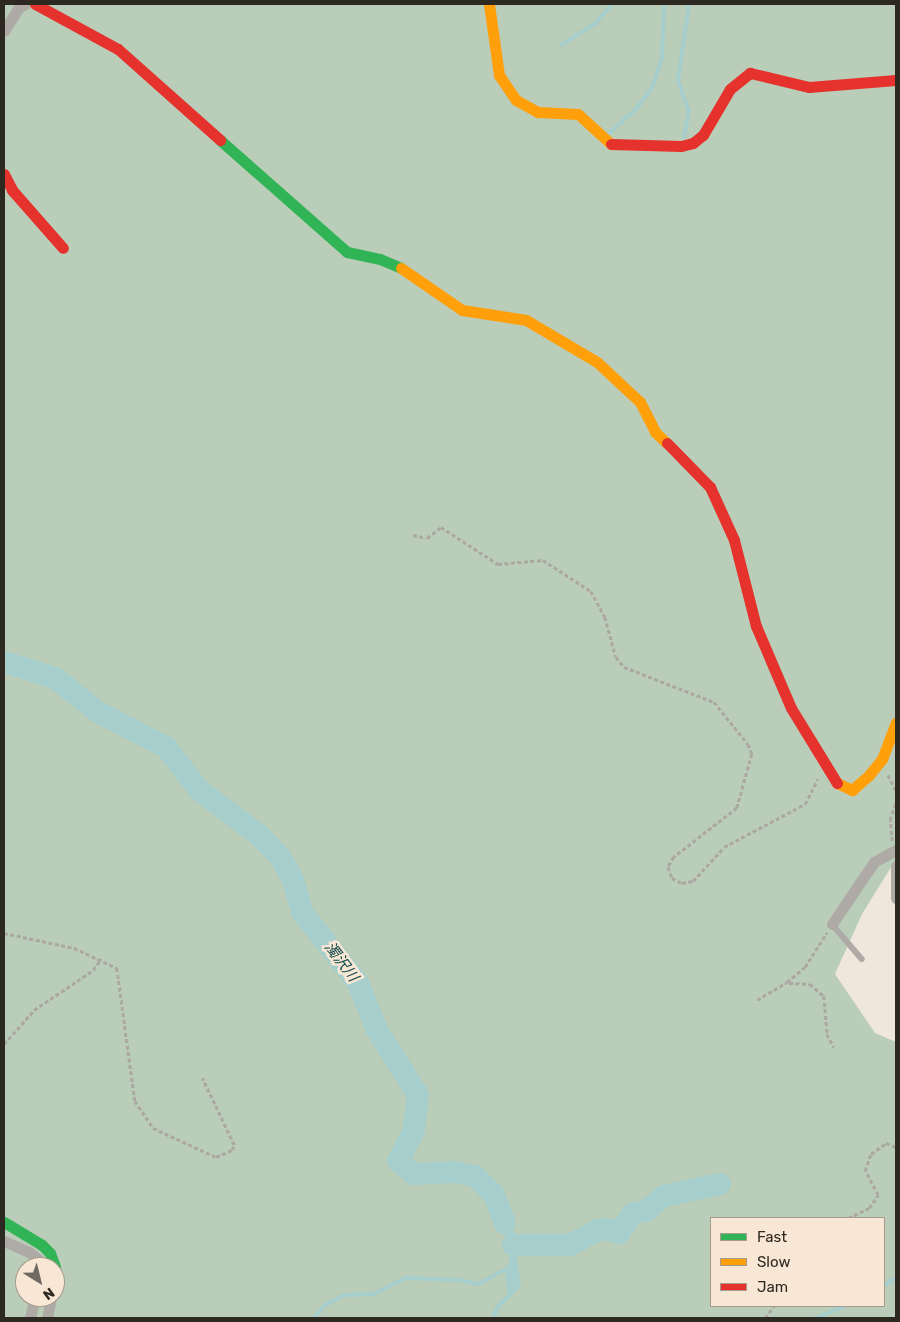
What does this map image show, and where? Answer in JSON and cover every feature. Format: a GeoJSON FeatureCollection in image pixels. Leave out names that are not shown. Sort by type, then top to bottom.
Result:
{"type":"FeatureCollection","features":[{"type":"Feature","properties":{"kind":"street"},"geometry":{"type":"LineString","coordinates":[[4,31],[19,7],[25,4]]}},
{"type":"Feature","properties":{"kind":"street"},"geometry":{"type":"LineString","coordinates":[[35,4],[118,49],[346,252],[380,259],[405,270],[462,310],[526,320],[597,362],[640,402],[655,432],[684,457],[710,487],[734,540],[756,626],[791,708],[838,785],[852,790],[882,758],[896,723]]}},
{"type":"Feature","properties":{"kind":"street"},"geometry":{"type":"LineString","coordinates":[[488,4],[492,43],[499,74],[516,100],[538,112],[578,114],[600,136],[614,146],[681,146],[693,143],[703,135],[730,89],[750,73],[809,87],[896,80]]}},
{"type":"Feature","properties":{"kind":"street"},"geometry":{"type":"LineString","coordinates":[[4,174],[12,190],[63,248]]}},
{"type":"Feature","properties":{"kind":"street"},"geometry":{"type":"LineString","coordinates":[[832,924],[874,862],[896,850]]}},
{"type":"Feature","properties":{"kind":"street"},"geometry":{"type":"LineString","coordinates":[[896,866],[896,898]]}},
{"type":"Feature","properties":{"kind":"street"},"geometry":{"type":"LineString","coordinates":[[4,1222],[42,1245],[51,1257]]}},
{"type":"Feature","properties":{"kind":"street"},"geometry":{"type":"LineString","coordinates":[[4,1241],[29,1252],[35,1257]]}},
{"type":"Feature","properties":{"kind":"lane"},"geometry":{"type":"LineString","coordinates":[[832,924],[862,959]]}},
{"type":"Feature","properties":{"kind":"path"},"geometry":{"type":"LineString","coordinates":[[412,535],[426,538],[441,527],[498,564],[542,560],[591,591],[605,617],[616,657],[624,667],[714,702],[748,744],[752,754],[737,808],[674,858],[668,867],[672,878],[682,882],[693,881],[724,846],[805,804],[826,764]]}},
{"type":"Feature","properties":{"kind":"path"},"geometry":{"type":"LineString","coordinates":[[896,801],[889,827],[896,850]]}},
{"type":"Feature","properties":{"kind":"path"},"geometry":{"type":"LineString","coordinates":[[757,1000],[787,982],[804,966],[832,924]]}},
{"type":"Feature","properties":{"kind":"path"},"geometry":{"type":"LineString","coordinates":[[4,932],[74,948],[102,959],[119,972],[134,1101],[153,1128],[216,1157],[232,1150],[234,1145],[202,1078]]}},
{"type":"Feature","properties":{"kind":"path"},"geometry":{"type":"LineString","coordinates":[[4,1044],[34,1010],[93,970],[102,959]]}},
{"type":"Feature","properties":{"kind":"path"},"geometry":{"type":"LineString","coordinates":[[787,982],[810,984],[824,996],[827,1034],[834,1047]]}},
{"type":"Feature","properties":{"kind":"path"},"geometry":{"type":"LineString","coordinates":[[850,1217],[869,1208],[878,1195],[865,1171],[871,1154],[886,1144],[896,1147]]}},
{"type":"Feature","properties":{"kind":"path"},"geometry":{"type":"LineString","coordinates":[[4,1287],[4,1315]]}},
{"type":"Feature","properties":{"kind":"path"},"geometry":{"type":"LineString","coordinates":[[765,1318],[773,1307]]}},
{"type":"Feature","properties":{"kind":"green space"},"geometry":{"type":"Polygon","coordinates":[[[4,4],[896,4],[896,859],[862,914],[835,974],[875,1033],[896,1042],[896,1318],[4,1318],[4,4]]]}},
{"type":"Feature","properties":{"kind":"water"},"geometry":{"type":"Polygon","coordinates":[[[496,1194],[520,1244],[517,1260],[521,1286],[500,1308],[495,1318],[491,1318],[496,1305],[508,1293],[505,1276],[511,1251],[491,1196],[496,1194]]]}},
{"type":"Feature","properties":{"kind":"waterway"},"geometry":{"type":"LineString","coordinates":[[561,45],[595,24],[612,4]]}},
{"type":"Feature","properties":{"kind":"waterway"},"geometry":{"type":"LineString","coordinates":[[608,134],[637,108],[653,86],[662,57],[664,4]]}},
{"type":"Feature","properties":{"kind":"waterway"},"geometry":{"type":"LineString","coordinates":[[684,137],[689,112],[678,80],[689,4]]}},
{"type":"Feature","properties":{"kind":"waterway","name":"濁沢川"},"geometry":{"type":"LineString","coordinates":[[4,662],[55,678],[98,712],[166,747],[199,790],[259,835],[281,858],[293,880],[302,912],[358,983],[377,1030],[418,1095],[414,1130],[398,1161],[414,1174],[454,1172],[475,1176],[494,1195],[505,1223]]}},
{"type":"Feature","properties":{"kind":"waterway"},"geometry":{"type":"LineString","coordinates":[[513,1245],[570,1245],[598,1230],[606,1229],[619,1233],[633,1213],[646,1211],[664,1196],[720,1184]]}},
{"type":"Feature","properties":{"kind":"waterway"},"geometry":{"type":"LineString","coordinates":[[314,1318],[324,1306],[344,1295],[374,1294],[406,1278],[459,1280],[478,1284],[510,1267]]}},
{"type":"Feature","properties":{"kind":"waterway"},"geometry":{"type":"LineString","coordinates":[[885,1284],[896,1278]]}},
{"type":"Feature","properties":{"kind":"waterway"},"geometry":{"type":"LineString","coordinates":[[816,1318],[843,1307]]}},
{"type":"Feature","properties":{"kind":"traffic: fast"},"geometry":{"type":"LineString","coordinates":[[220,140],[347,252],[380,259],[401,268]]}},
{"type":"Feature","properties":{"kind":"traffic: fast"},"geometry":{"type":"LineString","coordinates":[[4,1222],[42,1245],[51,1257]]}},
{"type":"Feature","properties":{"kind":"traffic: slow"},"geometry":{"type":"LineString","coordinates":[[489,4],[499,75],[516,100],[538,112],[578,114],[611,144]]}},
{"type":"Feature","properties":{"kind":"traffic: slow"},"geometry":{"type":"LineString","coordinates":[[401,268],[462,310],[526,320],[597,362],[640,402],[655,432],[667,443]]}},
{"type":"Feature","properties":{"kind":"traffic: slow"},"geometry":{"type":"LineString","coordinates":[[837,783],[852,790],[869,775],[882,759],[896,723]]}},
{"type":"Feature","properties":{"kind":"traffic: jam"},"geometry":{"type":"LineString","coordinates":[[35,4],[118,49],[220,140]]}},
{"type":"Feature","properties":{"kind":"traffic: jam"},"geometry":{"type":"LineString","coordinates":[[611,144],[681,146],[693,143],[703,135],[730,89],[750,73],[809,87],[896,80]]}},
{"type":"Feature","properties":{"kind":"traffic: jam"},"geometry":{"type":"LineString","coordinates":[[4,174],[12,190],[63,248]]}},
{"type":"Feature","properties":{"kind":"traffic: jam"},"geometry":{"type":"LineString","coordinates":[[667,443],[710,487],[734,540],[756,626],[791,708],[837,783]]}}]}
